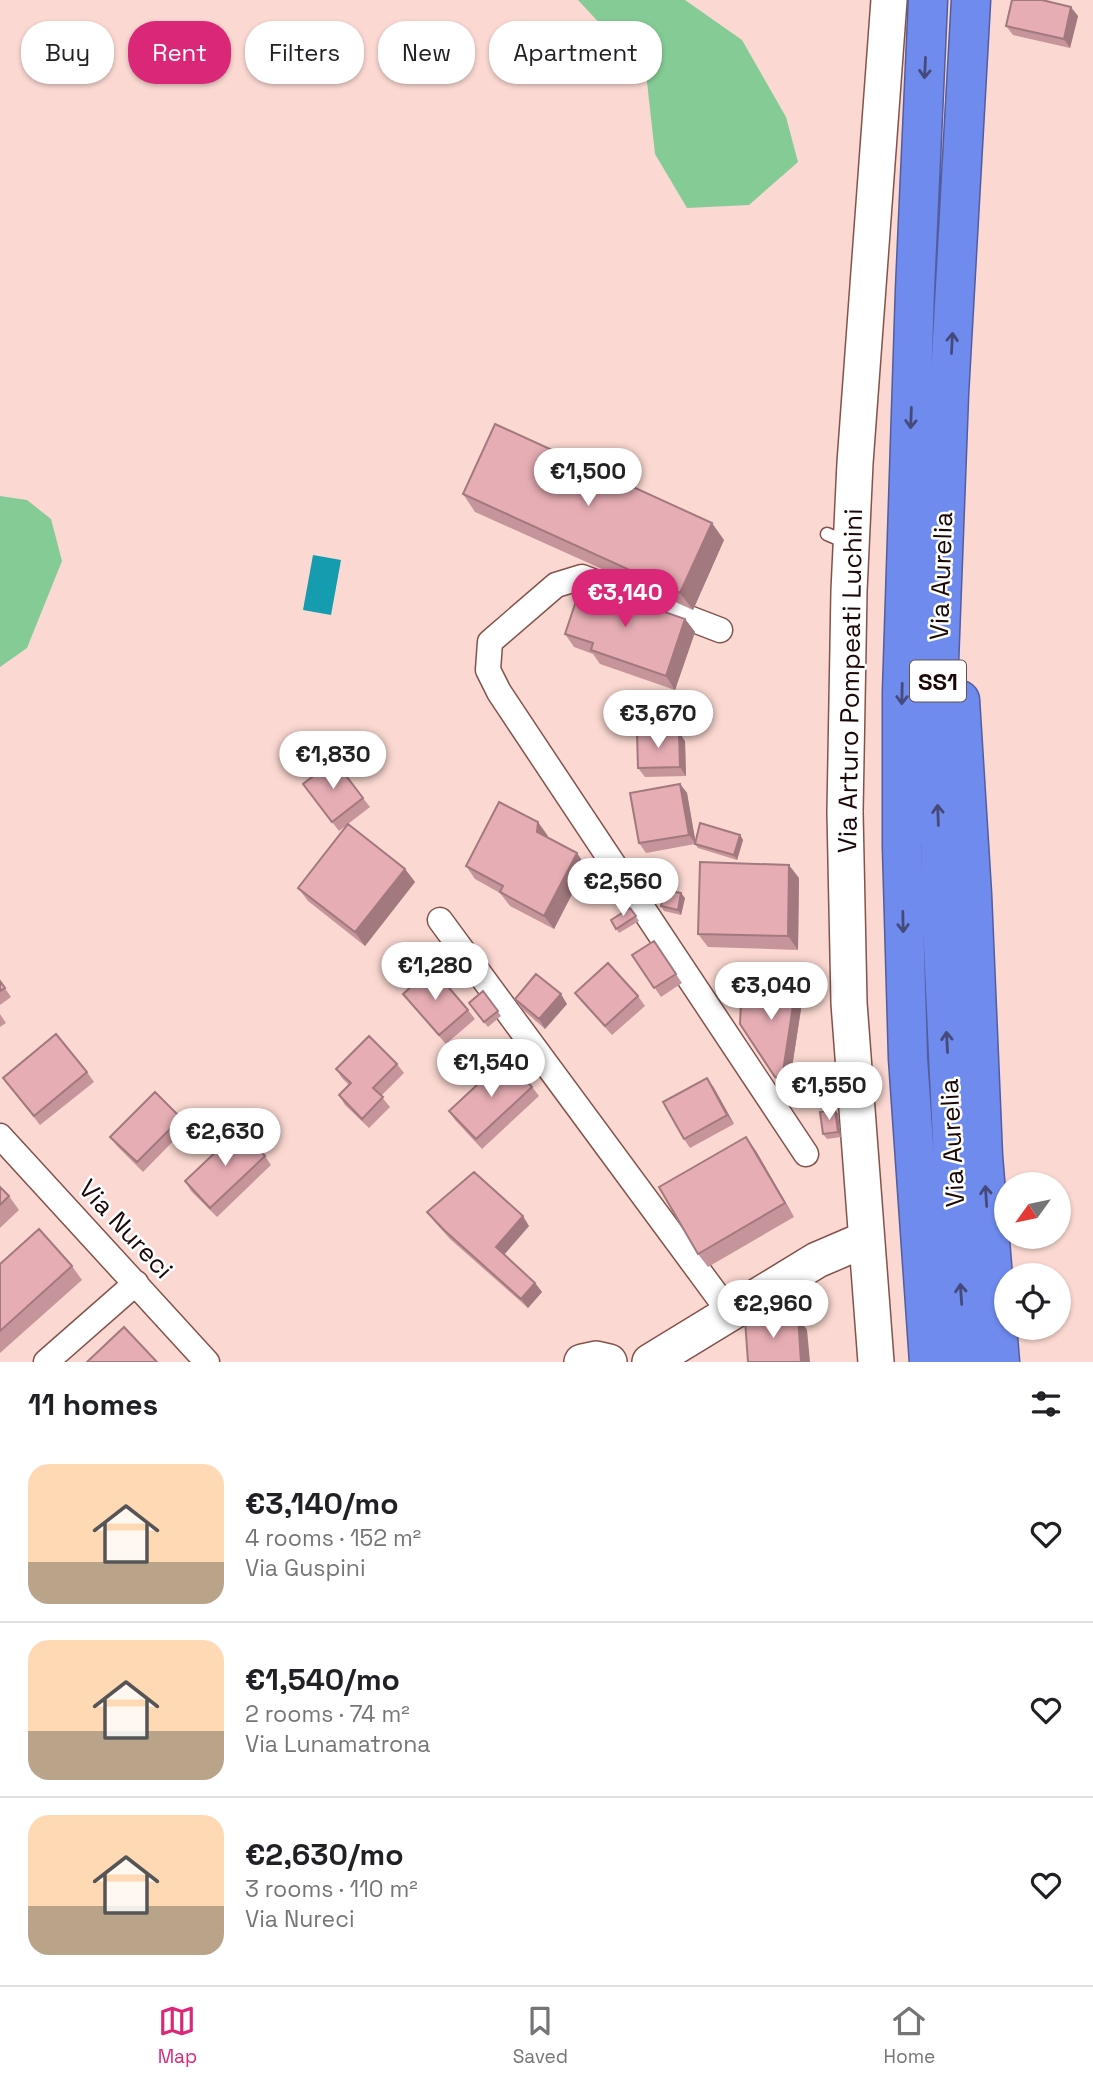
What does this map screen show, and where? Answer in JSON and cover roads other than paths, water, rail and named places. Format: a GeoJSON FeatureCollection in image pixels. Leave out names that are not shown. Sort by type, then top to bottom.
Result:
{"type":"FeatureCollection","features":[{"type":"Feature","properties":{"kind":"highway","name":"Via Aurelia"},"geometry":{"type":"LineString","coordinates":[[928,0],[915,290],[902,692],[902,848],[907,1045],[929,1362]]}},
{"type":"Feature","properties":{"kind":"highway","name":"Via Aurelia"},"geometry":{"type":"LineString","coordinates":[[966,1362],[956,1221],[938,807],[939,636],[949,394],[971,0]]}},
{"type":"Feature","properties":{"kind":"highway"},"geometry":{"type":"LineString","coordinates":[[967,62],[980,0]]}},
{"type":"Feature","properties":{"kind":"highway"},"geometry":{"type":"LineString","coordinates":[[949,394],[955,620],[970,849],[983,1156],[1000,1362]]}},
{"type":"Feature","properties":{"kind":"street","name":"Via Arturo Pompeati Luchini"},"geometry":{"type":"LineString","coordinates":[[876,1362],[838,829],[843,657],[839,539],[859,397],[889,0]]}},
{"type":"Feature","properties":{"kind":"street"},"geometry":{"type":"LineString","coordinates":[[720,630],[583,578],[556,585],[490,642],[488,670],[499,692],[806,1154]]}},
{"type":"Feature","properties":{"kind":"street"},"geometry":{"type":"LineString","coordinates":[[439,920],[730,1313]]}},
{"type":"Feature","properties":{"kind":"street","name":"Via Nureci"},"geometry":{"type":"LineString","coordinates":[[0,1137],[206,1362]]}},
{"type":"Feature","properties":{"kind":"street"},"geometry":{"type":"LineString","coordinates":[[650,1362],[817,1260],[866,1239]]}},
{"type":"Feature","properties":{"kind":"street"},"geometry":{"type":"LineString","coordinates":[[46,1362],[136,1283]]}},
{"type":"Feature","properties":{"kind":"street"},"geometry":{"type":"LineString","coordinates":[[582,1362],[596,1359],[609,1362]]}},
{"type":"Feature","properties":{"kind":"water"},"geometry":{"type":"Polygon","coordinates":[[[313,555],[341,560],[331,615],[303,610],[313,555]]]}}]}
